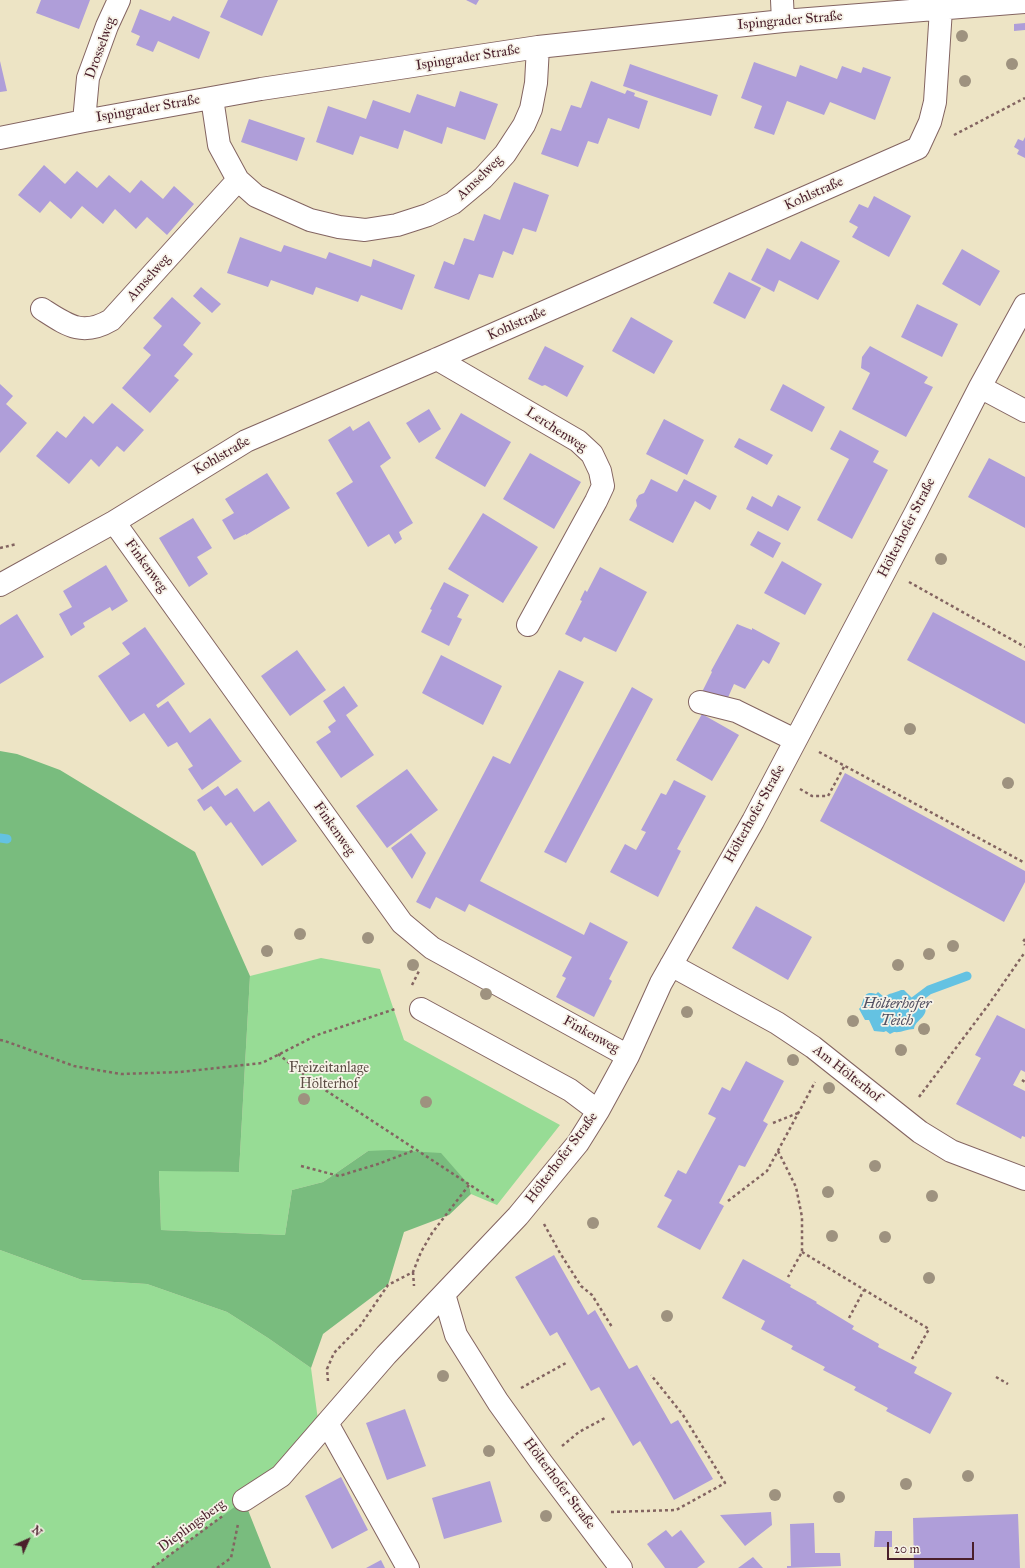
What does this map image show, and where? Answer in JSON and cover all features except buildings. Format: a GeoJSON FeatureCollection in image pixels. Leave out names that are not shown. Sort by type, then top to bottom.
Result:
{"type":"FeatureCollection","features":[{"type":"Feature","properties":{"kind":"street","name":"Drosselweg"},"geometry":{"type":"LineString","coordinates":[[84,120],[88,78],[107,26],[119,0]]}},
{"type":"Feature","properties":{"kind":"street","name":"Ispingrader Straße"},"geometry":{"type":"LineString","coordinates":[[0,138],[84,120],[261,89],[782,10],[941,9],[1025,2]]}},
{"type":"Feature","properties":{"kind":"street"},"geometry":{"type":"LineString","coordinates":[[918,148],[930,122],[935,102],[941,9]]}},
{"type":"Feature","properties":{"kind":"street","name":"Amselweg"},"geometry":{"type":"LineString","coordinates":[[212,98],[219,145],[238,180],[256,196],[310,220],[339,227],[365,230],[397,225],[428,215],[453,203],[479,182],[505,154],[524,125],[532,108],[536,83],[538,47]]}},
{"type":"Feature","properties":{"kind":"street","name":"Kohlstraße"},"geometry":{"type":"LineString","coordinates":[[0,585],[114,522],[246,441],[918,148]]}},
{"type":"Feature","properties":{"kind":"street","name":"Amselweg"},"geometry":{"type":"LineString","coordinates":[[42,309],[62,322],[80,329],[100,327],[111,320],[238,180]]}},
{"type":"Feature","properties":{"kind":"street","name":"Hölterhofer Straße"},"geometry":{"type":"LineString","coordinates":[[245,1500],[281,1476],[386,1355],[518,1216],[578,1142],[598,1111],[628,1056],[661,983],[753,821],[980,387],[1025,305]]}},
{"type":"Feature","properties":{"kind":"street","name":"Lerchenweg"},"geometry":{"type":"LineString","coordinates":[[437,359],[578,441],[592,454],[600,471],[603,486],[528,625]]}},
{"type":"Feature","properties":{"kind":"street"},"geometry":{"type":"LineString","coordinates":[[980,387],[1025,411]]}},
{"type":"Feature","properties":{"kind":"street","name":"Finkenweg"},"geometry":{"type":"LineString","coordinates":[[114,522],[402,923],[432,948],[628,1056]]}},
{"type":"Feature","properties":{"kind":"street"},"geometry":{"type":"LineString","coordinates":[[700,702],[736,711],[795,740]]}},
{"type":"Feature","properties":{"kind":"street","name":"Am Hölterhof"},"geometry":{"type":"LineString","coordinates":[[671,965],[778,1023],[828,1058],[920,1132],[951,1151],[1025,1179]]}},
{"type":"Feature","properties":{"kind":"street"},"geometry":{"type":"LineString","coordinates":[[421,1009],[570,1090],[598,1111]]}},
{"type":"Feature","properties":{"kind":"street","name":"Hölterhofer Straße"},"geometry":{"type":"LineString","coordinates":[[444,1294],[456,1335],[498,1402],[621,1568]]}},
{"type":"Feature","properties":{"kind":"street"},"geometry":{"type":"LineString","coordinates":[[333,1416],[408,1568]]}},
{"type":"Feature","properties":{"kind":"path"},"geometry":{"type":"LineString","coordinates":[[918,148],[961,132],[1025,98]]}},
{"type":"Feature","properties":{"kind":"path"},"geometry":{"type":"LineString","coordinates":[[886,569],[1025,647]]}},
{"type":"Feature","properties":{"kind":"path"},"geometry":{"type":"LineString","coordinates":[[832,759],[1025,863]]}},
{"type":"Feature","properties":{"kind":"path"},"geometry":{"type":"LineString","coordinates":[[812,796],[828,796],[845,765]]}},
{"type":"Feature","properties":{"kind":"path"},"geometry":{"type":"LineString","coordinates":[[1025,939],[1022,942],[1025,945]]}},
{"type":"Feature","properties":{"kind":"path"},"geometry":{"type":"LineString","coordinates":[[410,988],[432,948]]}},
{"type":"Feature","properties":{"kind":"path"},"geometry":{"type":"LineString","coordinates":[[904,1118],[1025,952]]}},
{"type":"Feature","properties":{"kind":"path"},"geometry":{"type":"LineString","coordinates":[[0,1040],[74,1066],[121,1074],[180,1072],[262,1063],[317,1035],[399,1008]]}},
{"type":"Feature","properties":{"kind":"path"},"geometry":{"type":"LineString","coordinates":[[278,1054],[316,1084],[518,1216]]}},
{"type":"Feature","properties":{"kind":"path"},"geometry":{"type":"LineString","coordinates":[[728,1201],[766,1171],[828,1058]]}},
{"type":"Feature","properties":{"kind":"path"},"geometry":{"type":"LineString","coordinates":[[773,1123],[798,1113]]}},
{"type":"Feature","properties":{"kind":"path"},"geometry":{"type":"LineString","coordinates":[[301,1166],[339,1176],[416,1150]]}},
{"type":"Feature","properties":{"kind":"path"},"geometry":{"type":"LineString","coordinates":[[778,1151],[796,1187],[802,1217],[802,1252],[788,1277]]}},
{"type":"Feature","properties":{"kind":"path"},"geometry":{"type":"LineString","coordinates":[[333,1416],[327,1369],[334,1353],[360,1326],[388,1285],[413,1272],[421,1252],[432,1232],[469,1184]]}},
{"type":"Feature","properties":{"kind":"path"},"geometry":{"type":"LineString","coordinates":[[547,1228],[560,1253],[581,1286],[592,1295],[612,1327]]}},
{"type":"Feature","properties":{"kind":"path"},"geometry":{"type":"LineString","coordinates":[[802,1252],[929,1329],[912,1360]]}},
{"type":"Feature","properties":{"kind":"path"},"geometry":{"type":"LineString","coordinates":[[849,1318],[864,1290]]}},
{"type":"Feature","properties":{"kind":"path"},"geometry":{"type":"LineString","coordinates":[[498,1402],[566,1363]]}},
{"type":"Feature","properties":{"kind":"path"},"geometry":{"type":"LineString","coordinates":[[610,1512],[676,1510],[725,1483],[683,1416],[651,1374]]}},
{"type":"Feature","properties":{"kind":"path"},"geometry":{"type":"LineString","coordinates":[[996,1377],[1008,1384]]}},
{"type":"Feature","properties":{"kind":"path"},"geometry":{"type":"LineString","coordinates":[[541,1462],[571,1438],[605,1418]]}},
{"type":"Feature","properties":{"kind":"path"},"geometry":{"type":"LineString","coordinates":[[217,1568],[230,1558],[245,1500]]}},
{"type":"Feature","properties":{"kind":"path","name":"Dieplingsberg"},"geometry":{"type":"LineString","coordinates":[[152,1568],[245,1500]]}},
{"type":"Feature","properties":{"kind":"green space"},"geometry":{"type":"Polygon","coordinates":[[[0,751],[17,754],[60,770],[195,852],[250,976],[239,1172],[159,1171],[161,1230],[285,1235],[292,1190],[323,1182],[368,1151],[390,1150],[441,1153],[469,1185],[471,1194],[449,1215],[404,1232],[388,1285],[323,1334],[311,1368],[227,1312],[147,1284],[82,1280],[0,1250],[0,751]]]}},
{"type":"Feature","properties":{"kind":"green space","name":"Freizeitanlage Hölterhof"},"geometry":{"type":"Polygon","coordinates":[[[321,958],[380,969],[404,1040],[560,1125],[497,1205],[471,1194],[469,1184],[368,1151],[323,1182],[292,1190],[285,1235],[161,1230],[159,1170],[239,1172],[250,976],[321,958]]]}},
{"type":"Feature","properties":{"kind":"green space"},"geometry":{"type":"Polygon","coordinates":[[[0,1250],[82,1280],[147,1284],[227,1312],[311,1368],[318,1420],[248,1500],[160,1568],[0,1568],[0,1250]]]}},
{"type":"Feature","properties":{"kind":"green space"},"geometry":{"type":"Polygon","coordinates":[[[244,1500],[271,1568],[152,1568],[244,1500]]]}},
{"type":"Feature","properties":{"kind":"water","name":"Hölterhofer Teich"},"geometry":{"type":"Polygon","coordinates":[[[904,990],[918,1004],[923,1003],[926,1011],[914,1029],[890,1034],[886,1031],[874,1031],[869,1020],[865,1020],[859,1009],[864,997],[868,993],[876,994],[878,992],[884,997],[904,990]]]}},
{"type":"Feature","properties":{"kind":"waterway"},"geometry":{"type":"LineString","coordinates":[[0,838],[7,839]]}},
{"type":"Feature","properties":{"kind":"waterway"},"geometry":{"type":"LineString","coordinates":[[905,1008],[929,990],[967,976]]}}]}
